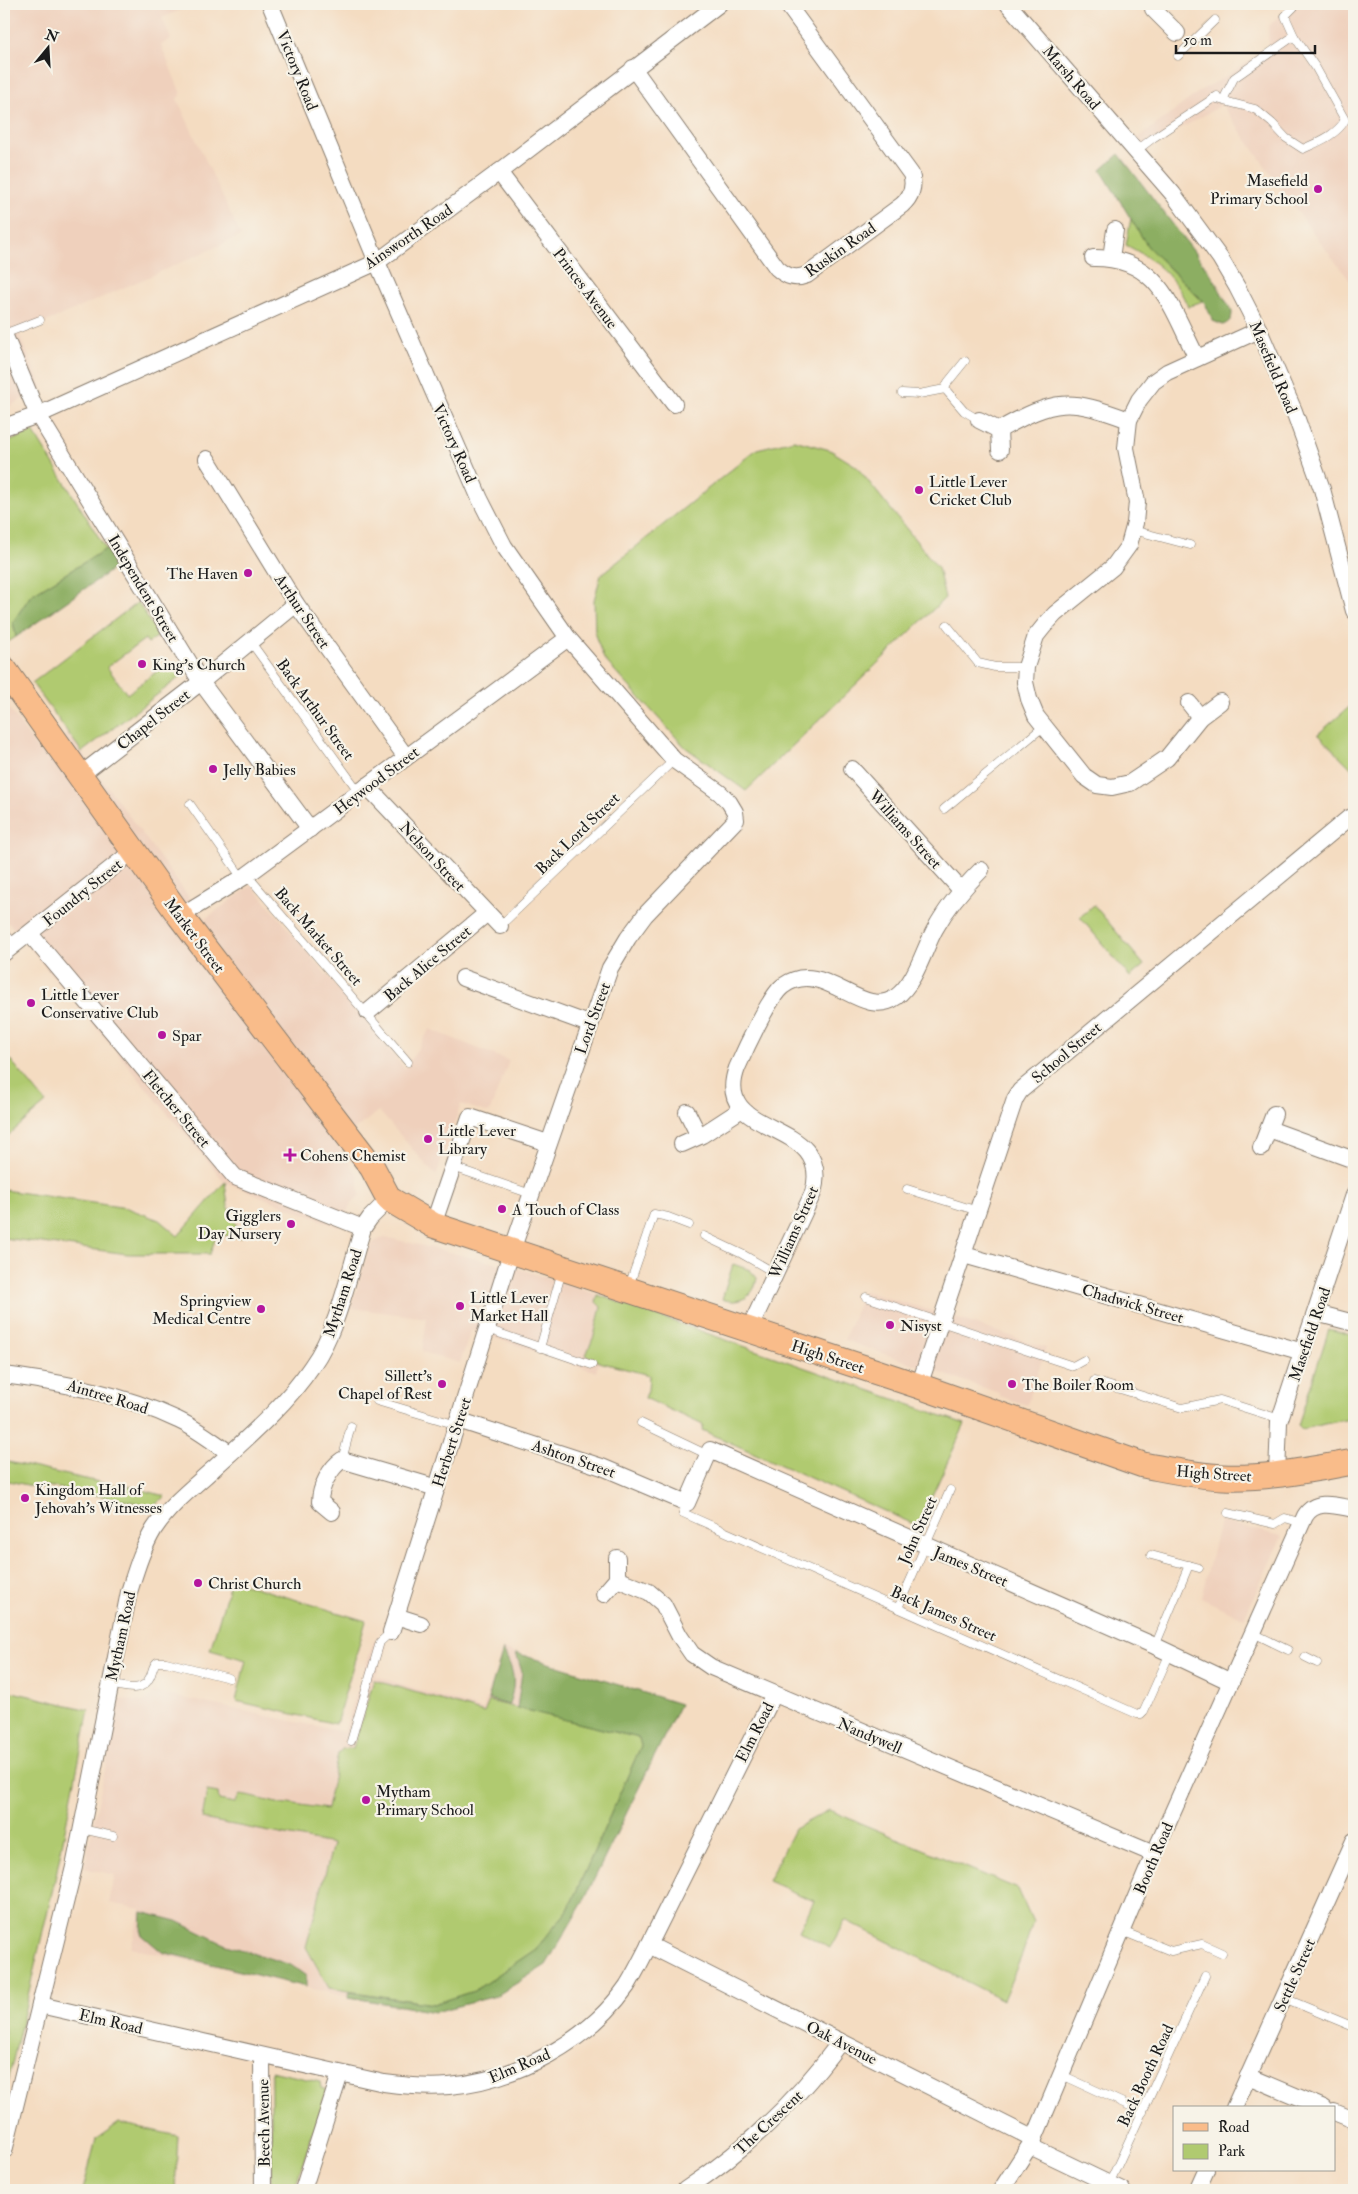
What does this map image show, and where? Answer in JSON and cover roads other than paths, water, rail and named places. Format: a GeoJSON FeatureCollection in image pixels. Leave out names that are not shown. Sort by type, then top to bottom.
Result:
{"type":"FeatureCollection","features":[{"type":"Feature","properties":{"kind":"main road","name":"Market Street"},"geometry":{"type":"LineString","coordinates":[[4,669],[180,916],[372,1167],[389,1199]]}},
{"type":"Feature","properties":{"kind":"main road","name":"High Street"},"geometry":{"type":"LineString","coordinates":[[389,1199],[433,1226],[919,1386],[1143,1464],[1181,1473],[1223,1477],[1277,1475],[1354,1462]]}},
{"type":"Feature","properties":{"kind":"street","name":"Victory Road"},"geometry":{"type":"LineString","coordinates":[[270,4],[377,262],[480,499],[504,546],[568,638],[674,760],[720,793],[729,802],[736,820]]}},
{"type":"Feature","properties":{"kind":"street","name":"Ainsworth Road"},"geometry":{"type":"LineString","coordinates":[[4,427],[38,415],[377,262],[499,172],[719,4]]}},
{"type":"Feature","properties":{"kind":"street","name":"Ruskin Road"},"geometry":{"type":"LineString","coordinates":[[633,68],[777,268],[784,274],[800,278],[807,275],[902,205],[907,200],[913,181],[911,174],[787,4]]}},
{"type":"Feature","properties":{"kind":"street","name":"Marsh Road"},"geometry":{"type":"LineString","coordinates":[[1008,4],[1136,151]]}},
{"type":"Feature","properties":{"kind":"street"},"geometry":{"type":"LineString","coordinates":[[1158,4],[1153,9],[1177,33]]}},
{"type":"Feature","properties":{"kind":"street","name":"Masefield Road"},"geometry":{"type":"LineString","coordinates":[[1136,151],[1172,194],[1220,258],[1259,330],[1294,411],[1322,489],[1354,611]]}},
{"type":"Feature","properties":{"kind":"street","name":"Princes Avenue"},"geometry":{"type":"LineString","coordinates":[[499,172],[674,404]]}},
{"type":"Feature","properties":{"kind":"street"},"geometry":{"type":"LineString","coordinates":[[1110,258],[1115,230]]}},
{"type":"Feature","properties":{"kind":"street"},"geometry":{"type":"LineString","coordinates":[[1093,258],[1110,258],[1129,263],[1159,284],[1197,358]]}},
{"type":"Feature","properties":{"kind":"street"},"geometry":{"type":"LineString","coordinates":[[1220,702],[1200,717],[1167,758],[1130,783],[1112,787],[1097,785],[1084,776],[1043,727],[1029,699],[1025,682],[1026,667],[1036,636],[1044,626],[1055,614],[1113,567],[1129,545],[1134,530],[1136,502],[1126,448],[1129,420],[1138,400],[1153,382],[1167,372],[1259,330]]}},
{"type":"Feature","properties":{"kind":"street","name":"Independent Street"},"geometry":{"type":"LineString","coordinates":[[4,334],[38,415],[201,682],[310,829]]}},
{"type":"Feature","properties":{"kind":"street"},"geometry":{"type":"LineString","coordinates":[[999,430],[1026,415],[1056,404],[1084,405],[1129,420]]}},
{"type":"Feature","properties":{"kind":"street"},"geometry":{"type":"LineString","coordinates":[[979,420],[999,430]]}},
{"type":"Feature","properties":{"kind":"street"},"geometry":{"type":"LineString","coordinates":[[999,430],[1000,450]]}},
{"type":"Feature","properties":{"kind":"street","name":"Arthur Street"},"geometry":{"type":"LineString","coordinates":[[207,460],[296,604],[406,757]]}},
{"type":"Feature","properties":{"kind":"street","name":"Chapel Street"},"geometry":{"type":"LineString","coordinates":[[79,776],[201,682],[296,604]]}},
{"type":"Feature","properties":{"kind":"street","name":"Heywood Street"},"geometry":{"type":"LineString","coordinates":[[180,916],[244,876],[310,829],[568,638]]}},
{"type":"Feature","properties":{"kind":"street"},"geometry":{"type":"LineString","coordinates":[[1189,703],[1200,717]]}},
{"type":"Feature","properties":{"kind":"street","name":"Williams Street"},"geometry":{"type":"LineString","coordinates":[[852,769],[961,890]]}},
{"type":"Feature","properties":{"kind":"street","name":"Nelson Street"},"geometry":{"type":"LineString","coordinates":[[363,789],[500,926]]}},
{"type":"Feature","properties":{"kind":"street","name":"School Street"},"geometry":{"type":"LineString","coordinates":[[919,1386],[1015,1099],[1020,1091],[1354,816]]}},
{"type":"Feature","properties":{"kind":"street","name":"Lord Street"},"geometry":{"type":"LineString","coordinates":[[511,1253],[610,968],[628,938],[645,915],[736,820]]}},
{"type":"Feature","properties":{"kind":"street","name":"Foundry Street"},"geometry":{"type":"LineString","coordinates":[[9,949],[134,851]]}},
{"type":"Feature","properties":{"kind":"street"},"geometry":{"type":"LineString","coordinates":[[682,1144],[700,1136],[742,1109],[735,1094],[735,1075],[772,999],[783,986],[801,978],[816,978],[860,999],[880,1003],[895,998],[908,986],[936,927],[961,890],[981,870]]}},
{"type":"Feature","properties":{"kind":"street","name":"Back Alice Street"},"geometry":{"type":"LineString","coordinates":[[368,1012],[487,913]]}},
{"type":"Feature","properties":{"kind":"street","name":"Fletcher Street"},"geometry":{"type":"LineString","coordinates":[[30,934],[235,1177],[363,1228]]}},
{"type":"Feature","properties":{"kind":"street"},"geometry":{"type":"LineString","coordinates":[[464,978],[487,978],[590,1024]]}},
{"type":"Feature","properties":{"kind":"street","name":"Williams Street"},"geometry":{"type":"LineString","coordinates":[[742,1109],[754,1119],[801,1145],[809,1153],[816,1171],[813,1193],[749,1330]]}},
{"type":"Feature","properties":{"kind":"street"},"geometry":{"type":"LineString","coordinates":[[687,1112],[700,1136]]}},
{"type":"Feature","properties":{"kind":"street"},"geometry":{"type":"LineString","coordinates":[[433,1226],[470,1117],[548,1143]]}},
{"type":"Feature","properties":{"kind":"street"},"geometry":{"type":"LineString","coordinates":[[1262,1148],[1271,1121],[1354,1160]]}},
{"type":"Feature","properties":{"kind":"street","name":"Masefield Road"},"geometry":{"type":"LineString","coordinates":[[1277,1475],[1280,1419],[1354,1195]]}},
{"type":"Feature","properties":{"kind":"street","name":"Mytham Road"},"geometry":{"type":"LineString","coordinates":[[4,2151],[82,1829],[129,1592],[141,1553],[155,1528],[175,1503],[286,1398],[313,1365],[332,1327],[363,1228],[389,1199]]}},
{"type":"Feature","properties":{"kind":"street","name":"Herbert Street"},"geometry":{"type":"LineString","coordinates":[[391,1632],[511,1253]]}},
{"type":"Feature","properties":{"kind":"street","name":"Chadwick Street"},"geometry":{"type":"LineString","coordinates":[[964,1255],[1303,1352]]}},
{"type":"Feature","properties":{"kind":"street"},"geometry":{"type":"LineString","coordinates":[[1316,1312],[1354,1323]]}},
{"type":"Feature","properties":{"kind":"street","name":"Aintree Road"},"geometry":{"type":"LineString","coordinates":[[4,1375],[59,1382],[125,1398],[180,1421],[230,1453]]}},
{"type":"Feature","properties":{"kind":"street","name":"Ashton Street"},"geometry":{"type":"LineString","coordinates":[[458,1422],[602,1467],[687,1503]]}},
{"type":"Feature","properties":{"kind":"street"},"geometry":{"type":"LineString","coordinates":[[687,1503],[709,1452]]}},
{"type":"Feature","properties":{"kind":"street","name":"James Street"},"geometry":{"type":"LineString","coordinates":[[709,1452],[1155,1646],[1231,1682]]}},
{"type":"Feature","properties":{"kind":"street"},"geometry":{"type":"LineString","coordinates":[[332,1512],[320,1502],[320,1495],[322,1487],[342,1460],[437,1488]]}},
{"type":"Feature","properties":{"kind":"street","name":"Booth Road"},"geometry":{"type":"LineString","coordinates":[[1001,2190],[1032,2142],[1154,1854],[1302,1523],[1309,1510],[1314,1506],[1334,1505],[1354,1508]]}},
{"type":"Feature","properties":{"kind":"street"},"geometry":{"type":"LineString","coordinates":[[604,1594],[617,1579],[617,1558]]}},
{"type":"Feature","properties":{"kind":"street","name":"Nandywell"},"geometry":{"type":"LineString","coordinates":[[617,1579],[649,1592],[663,1604],[678,1636],[692,1654],[710,1667],[1154,1854]]}},
{"type":"Feature","properties":{"kind":"street"},"geometry":{"type":"LineString","coordinates":[[396,1616],[422,1624]]}},
{"type":"Feature","properties":{"kind":"street","name":"Elm Road"},"geometry":{"type":"LineString","coordinates":[[40,2005],[384,2083],[421,2087],[449,2086],[492,2078],[526,2066],[551,2053],[596,2019],[626,1986],[649,1946],[774,1694]]}},
{"type":"Feature","properties":{"kind":"street","name":"Settle Street"},"geometry":{"type":"LineString","coordinates":[[1235,2106],[1354,1841]]}},
{"type":"Feature","properties":{"kind":"street","name":"Oak Avenue"},"geometry":{"type":"LineString","coordinates":[[649,1946],[840,2042],[1115,2187]]}},
{"type":"Feature","properties":{"kind":"street","name":"The Crescent"},"geometry":{"type":"LineString","coordinates":[[685,2190],[717,2168],[784,2111],[813,2078],[840,2042]]}},
{"type":"Feature","properties":{"kind":"street","name":"Beech Avenue"},"geometry":{"type":"LineString","coordinates":[[262,2056],[263,2190]]}},
{"type":"Feature","properties":{"kind":"street"},"geometry":{"type":"LineString","coordinates":[[303,2190],[340,2074]]}},
{"type":"Feature","properties":{"kind":"street"},"geometry":{"type":"LineString","coordinates":[[1248,2076],[1319,2106]]}},
{"type":"Feature","properties":{"kind":"street"},"geometry":{"type":"LineString","coordinates":[[1336,2113],[1354,2120]]}},
{"type":"Feature","properties":{"kind":"street"},"geometry":{"type":"LineString","coordinates":[[1197,2190],[1205,2172]]}},
{"type":"Feature","properties":{"kind":"lane"},"geometry":{"type":"LineString","coordinates":[[1297,4],[1285,16],[1294,36],[1340,108],[1345,120],[1344,124]]}},
{"type":"Feature","properties":{"kind":"lane"},"geometry":{"type":"LineString","coordinates":[[1178,56],[1216,20]]}},
{"type":"Feature","properties":{"kind":"lane"},"geometry":{"type":"LineString","coordinates":[[1177,33],[1189,46]]}},
{"type":"Feature","properties":{"kind":"lane"},"geometry":{"type":"LineString","coordinates":[[1136,151],[1218,98],[1234,78],[1294,36]]}},
{"type":"Feature","properties":{"kind":"lane"},"geometry":{"type":"LineString","coordinates":[[1218,98],[1256,109],[1286,138],[1303,149],[1320,141],[1354,118]]}},
{"type":"Feature","properties":{"kind":"lane"},"geometry":{"type":"LineString","coordinates":[[4,334],[40,320]]}},
{"type":"Feature","properties":{"kind":"lane"},"geometry":{"type":"LineString","coordinates":[[945,389],[948,382],[966,361]]}},
{"type":"Feature","properties":{"kind":"lane"},"geometry":{"type":"LineString","coordinates":[[902,393],[919,394],[945,389]]}},
{"type":"Feature","properties":{"kind":"lane"},"geometry":{"type":"LineString","coordinates":[[945,389],[964,410],[979,420]]}},
{"type":"Feature","properties":{"kind":"lane"},"geometry":{"type":"LineString","coordinates":[[1134,530],[1190,546]]}},
{"type":"Feature","properties":{"kind":"lane"},"geometry":{"type":"LineString","coordinates":[[947,625],[978,663],[995,667],[1026,667]]}},
{"type":"Feature","properties":{"kind":"lane","name":"Back Arthur Street"},"geometry":{"type":"LineString","coordinates":[[250,641],[363,789]]}},
{"type":"Feature","properties":{"kind":"lane"},"geometry":{"type":"LineString","coordinates":[[944,809],[1043,727]]}},
{"type":"Feature","properties":{"kind":"lane","name":"Back Lord Street"},"geometry":{"type":"LineString","coordinates":[[500,926],[674,760]]}},
{"type":"Feature","properties":{"kind":"lane","name":"Back Market Street"},"geometry":{"type":"LineString","coordinates":[[190,804],[244,876],[368,1012],[408,1062]]}},
{"type":"Feature","properties":{"kind":"lane"},"geometry":{"type":"LineString","coordinates":[[4,932],[9,949]]}},
{"type":"Feature","properties":{"kind":"lane"},"geometry":{"type":"LineString","coordinates":[[453,1167],[531,1194]]}},
{"type":"Feature","properties":{"kind":"lane"},"geometry":{"type":"LineString","coordinates":[[907,1189],[978,1211]]}},
{"type":"Feature","properties":{"kind":"lane"},"geometry":{"type":"LineString","coordinates":[[628,1289],[654,1214],[668,1216],[689,1225]]}},
{"type":"Feature","properties":{"kind":"lane"},"geometry":{"type":"LineString","coordinates":[[704,1236],[742,1254],[775,1274]]}},
{"type":"Feature","properties":{"kind":"lane"},"geometry":{"type":"LineString","coordinates":[[540,1348],[562,1269]]}},
{"type":"Feature","properties":{"kind":"lane"},"geometry":{"type":"LineString","coordinates":[[866,1296],[1073,1366],[1084,1360]]}},
{"type":"Feature","properties":{"kind":"lane"},"geometry":{"type":"LineString","coordinates":[[487,1330],[592,1365]]}},
{"type":"Feature","properties":{"kind":"lane"},"geometry":{"type":"LineString","coordinates":[[1094,1381],[1182,1408],[1220,1400],[1280,1419]]}},
{"type":"Feature","properties":{"kind":"lane"},"geometry":{"type":"LineString","coordinates":[[376,1401],[458,1422]]}},
{"type":"Feature","properties":{"kind":"lane"},"geometry":{"type":"LineString","coordinates":[[641,1423],[709,1452]]}},
{"type":"Feature","properties":{"kind":"lane"},"geometry":{"type":"LineString","coordinates":[[342,1460],[351,1426]]}},
{"type":"Feature","properties":{"kind":"lane","name":"John Street"},"geometry":{"type":"LineString","coordinates":[[898,1608],[950,1490]]}},
{"type":"Feature","properties":{"kind":"lane","name":"Back James Street"},"geometry":{"type":"LineString","coordinates":[[687,1503],[683,1513],[1137,1714],[1141,1714],[1144,1711],[1170,1653]]}},
{"type":"Feature","properties":{"kind":"lane"},"geometry":{"type":"LineString","coordinates":[[1228,1513],[1275,1524],[1285,1518],[1302,1523]]}},
{"type":"Feature","properties":{"kind":"lane"},"geometry":{"type":"LineString","coordinates":[[1151,1555],[1199,1568]]}},
{"type":"Feature","properties":{"kind":"lane"},"geometry":{"type":"LineString","coordinates":[[1155,1646],[1189,1565]]}},
{"type":"Feature","properties":{"kind":"lane"},"geometry":{"type":"LineString","coordinates":[[351,1742],[380,1642],[391,1632]]}},
{"type":"Feature","properties":{"kind":"lane"},"geometry":{"type":"LineString","coordinates":[[1253,1633],[1288,1650]]}},
{"type":"Feature","properties":{"kind":"lane"},"geometry":{"type":"LineString","coordinates":[[1305,1657],[1316,1663]]}},
{"type":"Feature","properties":{"kind":"lane"},"geometry":{"type":"LineString","coordinates":[[110,1684],[134,1689],[142,1687],[148,1681],[154,1664],[157,1662],[166,1662],[229,1678]]}},
{"type":"Feature","properties":{"kind":"lane"},"geometry":{"type":"LineString","coordinates":[[82,1829],[113,1836]]}},
{"type":"Feature","properties":{"kind":"lane"},"geometry":{"type":"LineString","coordinates":[[1122,1931],[1171,1951],[1202,1944],[1222,1952]]}},
{"type":"Feature","properties":{"kind":"lane","name":"Back Booth Road"},"geometry":{"type":"LineString","coordinates":[[1115,2187],[1143,2112],[1205,1976]]}},
{"type":"Feature","properties":{"kind":"lane"},"geometry":{"type":"LineString","coordinates":[[1284,1998],[1354,2027]]}},
{"type":"Feature","properties":{"kind":"lane"},"geometry":{"type":"LineString","coordinates":[[1062,2075],[1143,2112]]}},
{"type":"Feature","properties":{"kind":"place","name":"Masefield Primary School"},"geometry":{"type":"Point","coordinates":[1318,189]}},
{"type":"Feature","properties":{"kind":"place","name":"Little Lever Cricket Club"},"geometry":{"type":"Point","coordinates":[919,490]}},
{"type":"Feature","properties":{"kind":"place","name":"The Haven"},"geometry":{"type":"Point","coordinates":[248,573]}},
{"type":"Feature","properties":{"kind":"place","name":"King's Church"},"geometry":{"type":"Point","coordinates":[142,664]}},
{"type":"Feature","properties":{"kind":"place","name":"Jelly Babies"},"geometry":{"type":"Point","coordinates":[213,769]}},
{"type":"Feature","properties":{"kind":"place","name":"Little Lever Conservative Club"},"geometry":{"type":"Point","coordinates":[31,1003]}},
{"type":"Feature","properties":{"kind":"place","name":"Spar"},"geometry":{"type":"Point","coordinates":[162,1035]}},
{"type":"Feature","properties":{"kind":"place","name":"Little Lever Library"},"geometry":{"type":"Point","coordinates":[428,1139]}},
{"type":"Feature","properties":{"kind":"place","name":"Cohens Chemist"},"geometry":{"type":"Point","coordinates":[290,1155]}},
{"type":"Feature","properties":{"kind":"place","name":"A Touch of Class"},"geometry":{"type":"Point","coordinates":[502,1209]}},
{"type":"Feature","properties":{"kind":"place","name":"Gigglers Day Nursery"},"geometry":{"type":"Point","coordinates":[291,1224]}},
{"type":"Feature","properties":{"kind":"place","name":"Little Lever Market Hall"},"geometry":{"type":"Point","coordinates":[460,1306]}},
{"type":"Feature","properties":{"kind":"place","name":"Springview Medical Centre"},"geometry":{"type":"Point","coordinates":[261,1309]}},
{"type":"Feature","properties":{"kind":"place","name":"Nisyst"},"geometry":{"type":"Point","coordinates":[890,1325]}},
{"type":"Feature","properties":{"kind":"place","name":"Sillett's Chapel of Rest"},"geometry":{"type":"Point","coordinates":[442,1384]}},
{"type":"Feature","properties":{"kind":"place","name":"The Boiler Room"},"geometry":{"type":"Point","coordinates":[1012,1384]}},
{"type":"Feature","properties":{"kind":"place","name":"Kingdom Hall of Jehovah's Witnesses"},"geometry":{"type":"Point","coordinates":[25,1498]}},
{"type":"Feature","properties":{"kind":"place","name":"Christ Church"},"geometry":{"type":"Point","coordinates":[198,1583]}},
{"type":"Feature","properties":{"kind":"place","name":"Mytham Primary School"},"geometry":{"type":"Point","coordinates":[366,1800]}}]}
